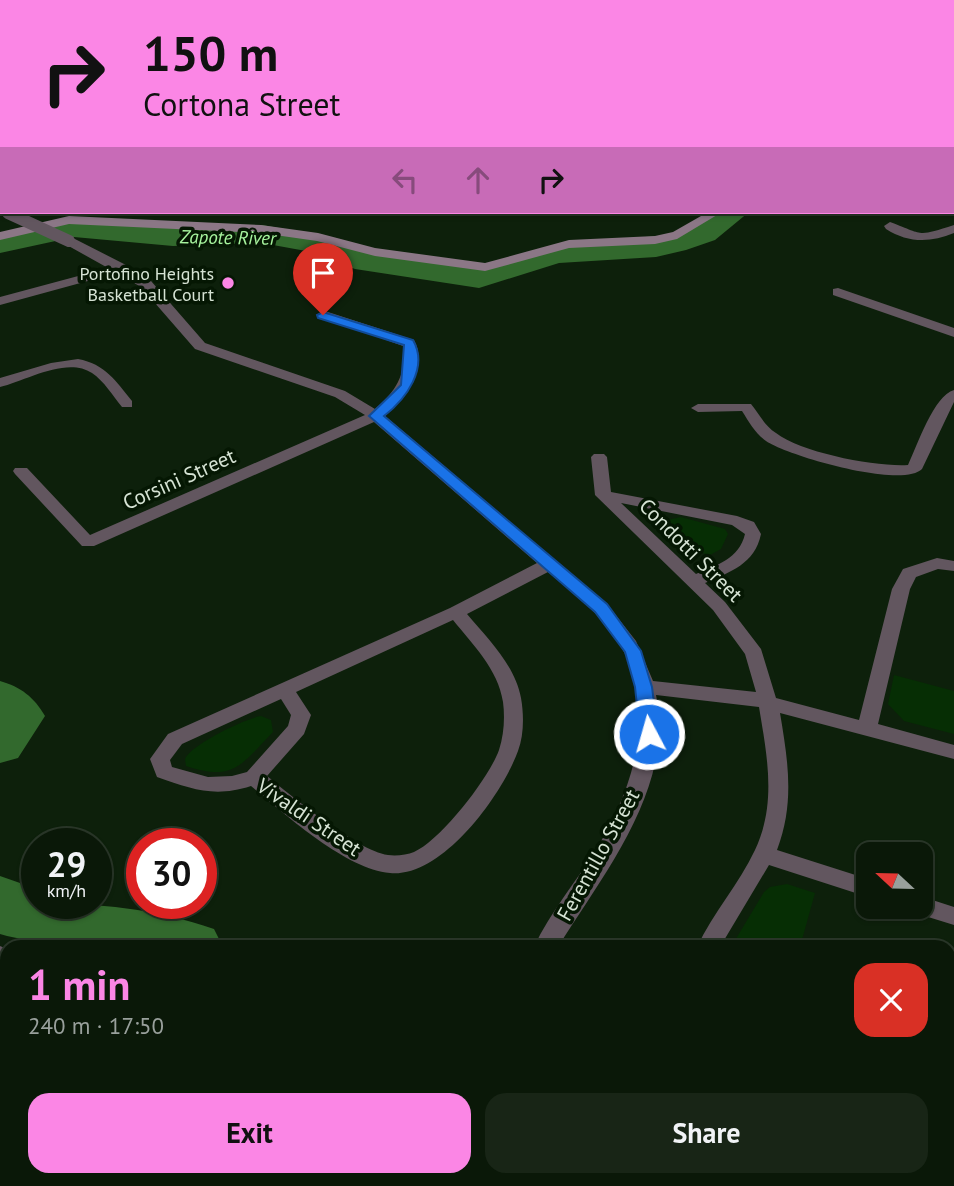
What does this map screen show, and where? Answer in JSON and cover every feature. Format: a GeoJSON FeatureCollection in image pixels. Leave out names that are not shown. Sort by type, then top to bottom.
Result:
{"type":"FeatureCollection","features":[{"type":"Feature","properties":{"kind":"street","name":"Ferentillo Street"},"geometry":{"type":"LineString","coordinates":[[11,214],[122,268],[146,284],[201,346],[329,390],[376,416],[601,608],[620,630],[633,651],[643,687],[649,719],[649,749],[642,775],[619,825],[549,940]]}},
{"type":"Feature","properties":{"kind":"street"},"geometry":{"type":"LineString","coordinates":[[0,236],[69,220],[261,229],[318,236],[375,252],[485,267],[569,244],[655,240],[690,229],[713,214]]}},
{"type":"Feature","properties":{"kind":"street"},"geometry":{"type":"LineString","coordinates":[[890,226],[904,235],[926,238],[954,229]]}},
{"type":"Feature","properties":{"kind":"street"},"geometry":{"type":"LineString","coordinates":[[0,300],[122,268]]}},
{"type":"Feature","properties":{"kind":"street"},"geometry":{"type":"LineString","coordinates":[[838,292],[954,332]]}},
{"type":"Feature","properties":{"kind":"street"},"geometry":{"type":"LineString","coordinates":[[323,315],[409,342],[412,349],[407,385],[393,402],[376,416]]}},
{"type":"Feature","properties":{"kind":"street"},"geometry":{"type":"LineString","coordinates":[[0,383],[63,364],[87,364],[99,371],[127,404]]}},
{"type":"Feature","properties":{"kind":"street"},"geometry":{"type":"LineString","coordinates":[[698,408],[746,407],[762,430],[773,439],[879,470],[898,472],[914,469],[945,403],[954,394]]}},
{"type":"Feature","properties":{"kind":"street","name":"Corsini Street"},"geometry":{"type":"LineString","coordinates":[[21,471],[88,542],[376,416]]}},
{"type":"Feature","properties":{"kind":"street"},"geometry":{"type":"LineString","coordinates":[[599,457],[603,495],[747,526],[753,534],[753,545],[746,556],[695,582]]}},
{"type":"Feature","properties":{"kind":"street","name":"Condotti Street"},"geometry":{"type":"LineString","coordinates":[[603,495],[719,606],[754,653],[768,702],[779,765],[780,795],[775,828],[764,855],[712,940]]}},
{"type":"Feature","properties":{"kind":"street"},"geometry":{"type":"LineString","coordinates":[[867,728],[901,589],[909,573],[937,563],[954,566]]}},
{"type":"Feature","properties":{"kind":"street","name":"Vivaldi Street"},"geometry":{"type":"LineString","coordinates":[[456,612],[485,647],[510,689],[513,732],[509,751],[499,772],[439,846],[424,857],[403,864],[385,864],[363,855],[254,777],[232,783],[195,783],[164,772],[160,759],[174,739],[456,612],[549,564]]}},
{"type":"Feature","properties":{"kind":"street"},"geometry":{"type":"LineString","coordinates":[[643,687],[734,695],[768,702],[954,752]]}},
{"type":"Feature","properties":{"kind":"street"},"geometry":{"type":"LineString","coordinates":[[254,777],[297,729],[301,715],[285,691]]}},
{"type":"Feature","properties":{"kind":"street"},"geometry":{"type":"LineString","coordinates":[[764,855],[856,884]]}},
{"type":"Feature","properties":{"kind":"street"},"geometry":{"type":"LineString","coordinates":[[933,909],[954,916]]}},
{"type":"Feature","properties":{"kind":"green space"},"geometry":{"type":"Polygon","coordinates":[[[681,517],[725,529],[728,534],[721,549],[710,555],[695,551],[665,527],[667,520],[681,517]]]}},
{"type":"Feature","properties":{"kind":"green space"},"geometry":{"type":"Polygon","coordinates":[[[894,675],[954,691],[954,734],[904,721],[888,704],[894,675]]]}},
{"type":"Feature","properties":{"kind":"green space"},"geometry":{"type":"Polygon","coordinates":[[[261,716],[271,720],[273,732],[235,767],[215,772],[186,766],[185,759],[189,753],[207,740],[261,716]]]}},
{"type":"Feature","properties":{"kind":"green space"},"geometry":{"type":"Polygon","coordinates":[[[787,884],[815,893],[802,940],[735,940],[764,892],[770,887],[787,884]]]}},
{"type":"Feature","properties":{"kind":"waterway","name":"Zapote River"},"geometry":{"type":"LineString","coordinates":[[0,244],[74,228],[173,237],[262,234],[313,243],[355,259],[479,278],[559,254],[675,244],[704,233],[731,214]]}},
{"type":"Feature","properties":{"kind":"waterway"},"geometry":{"type":"LineString","coordinates":[[0,699],[20,716],[0,744]]}},
{"type":"Feature","properties":{"kind":"waterway"},"geometry":{"type":"LineString","coordinates":[[0,900],[7,912],[156,940]]}},
{"type":"Feature","properties":{"kind":"place","name":"Portofino Heights Basketball Court"},"geometry":{"type":"Point","coordinates":[228,283]}},
{"type":"Feature","properties":{"kind":"route"},"geometry":{"type":"LineString","coordinates":[[323,315],[409,342],[412,349],[407,385],[402,394],[376,416],[601,608],[620,630],[633,651],[643,687],[649,734]]}}]}
